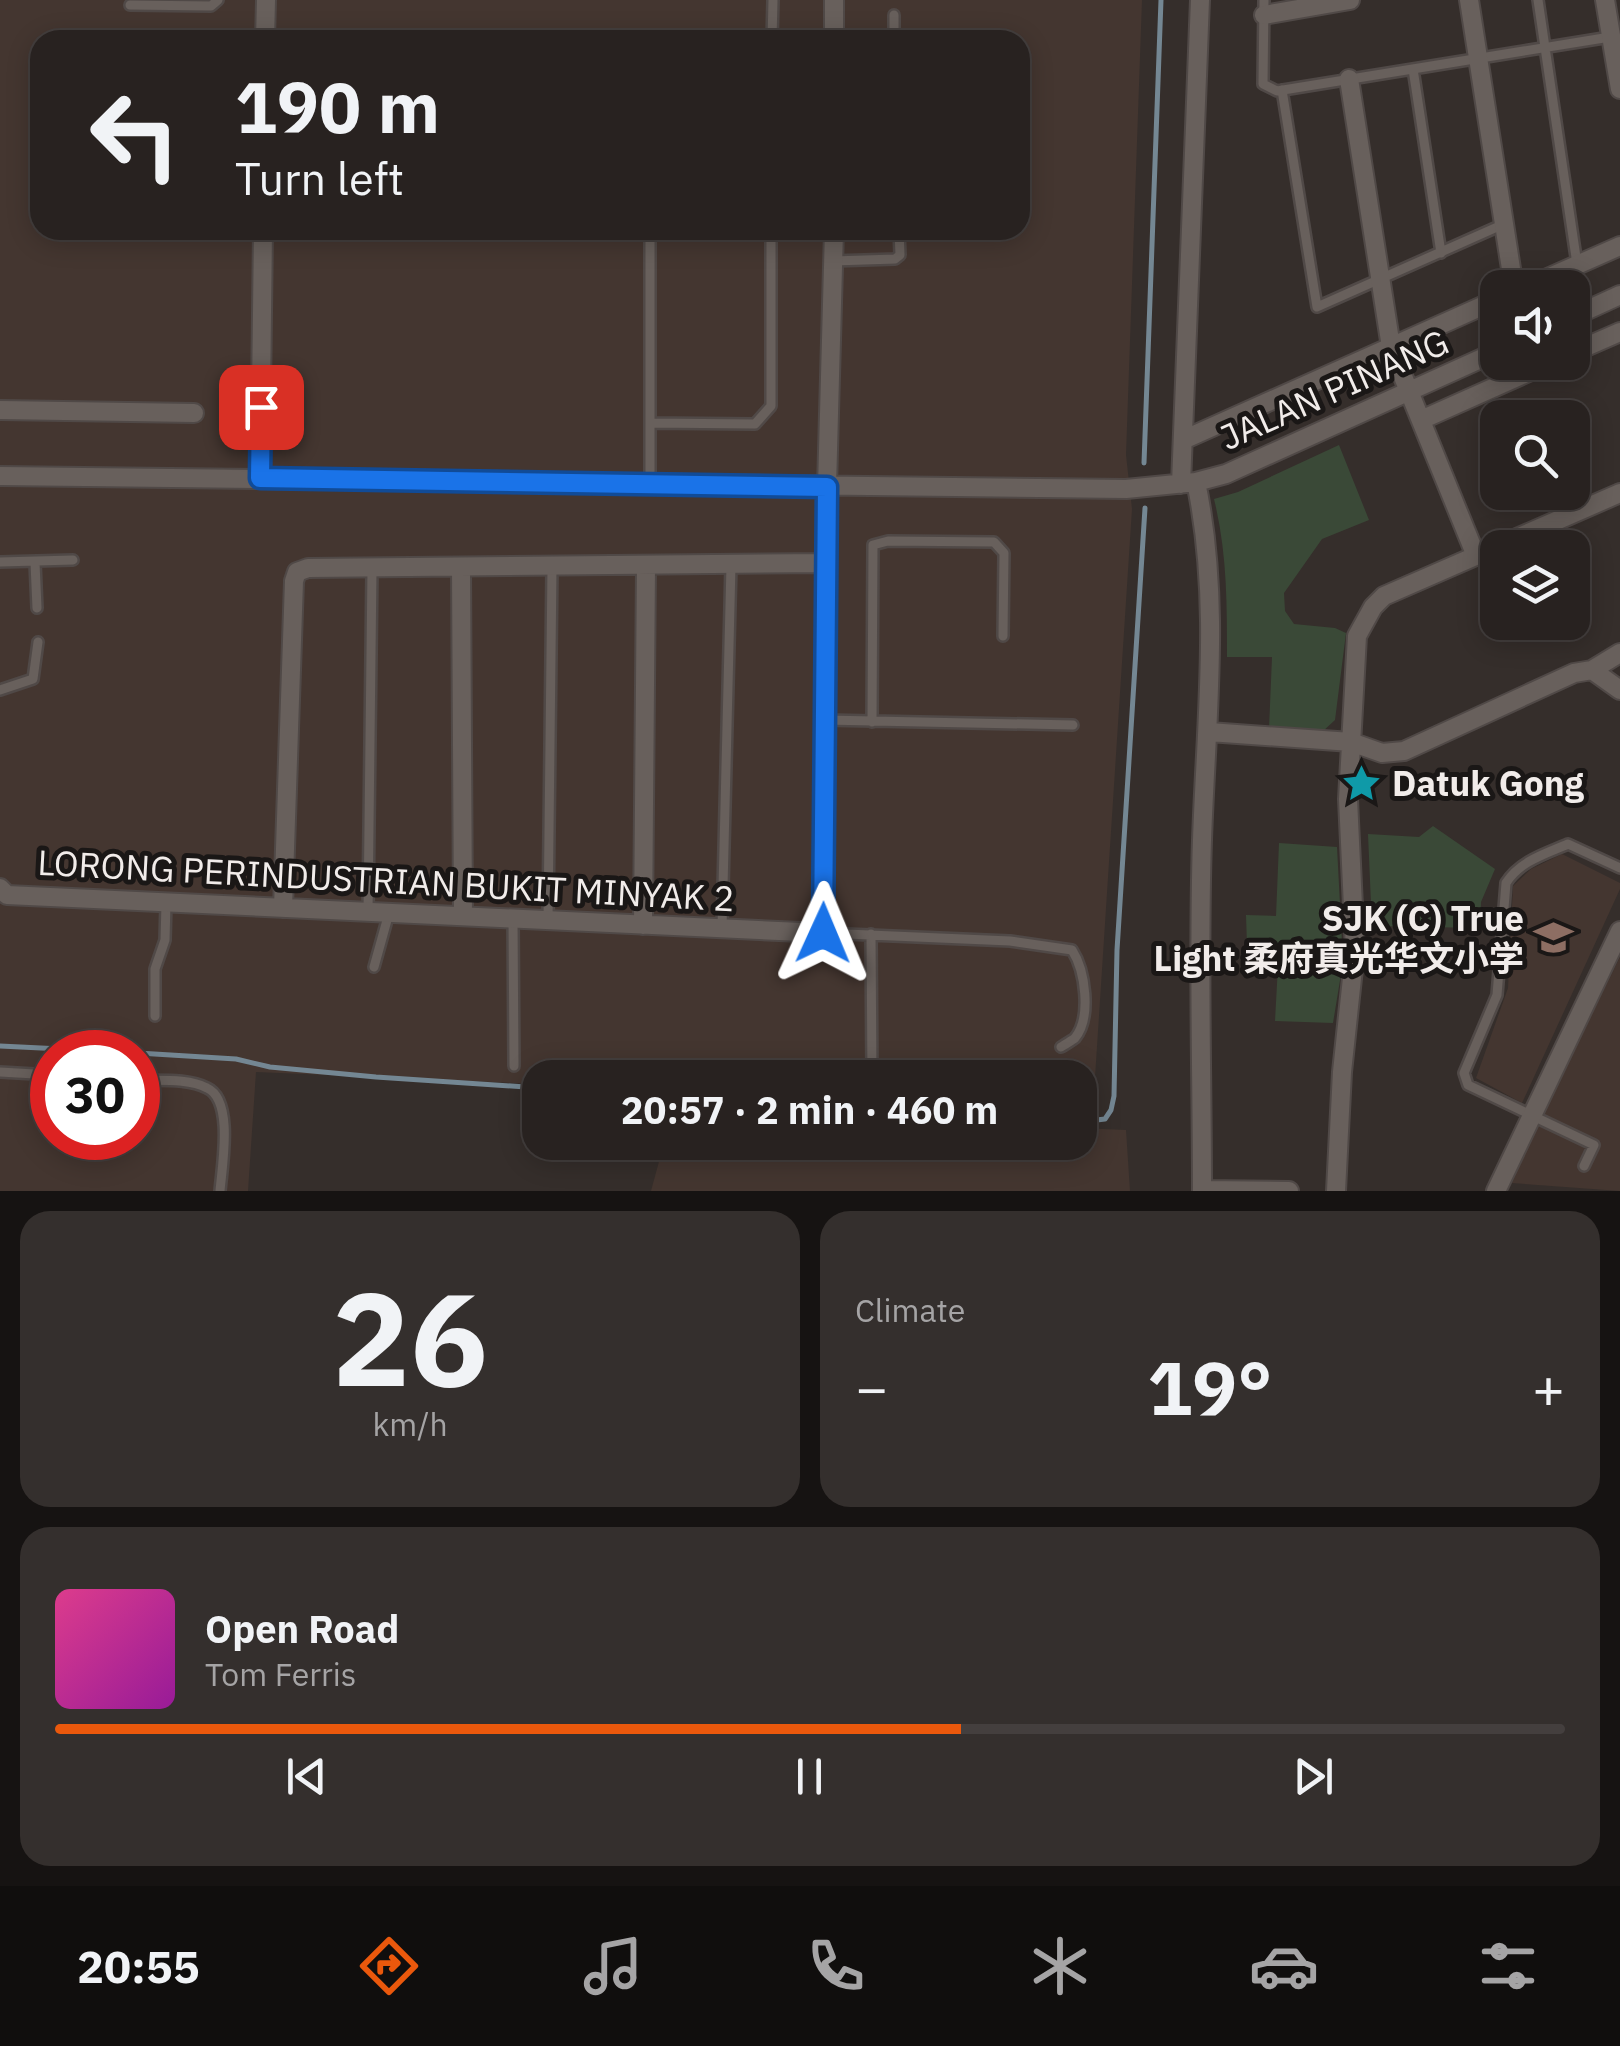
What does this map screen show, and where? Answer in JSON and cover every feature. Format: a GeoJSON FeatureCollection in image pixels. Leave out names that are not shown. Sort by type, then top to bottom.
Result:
{"type":"FeatureCollection","features":[{"type":"Feature","properties":{"kind":"street"},"geometry":{"type":"LineString","coordinates":[[265,30],[266,0]]}},
{"type":"Feature","properties":{"kind":"street"},"geometry":{"type":"LineString","coordinates":[[834,0],[834,30]]}},
{"type":"Feature","properties":{"kind":"street"},"geometry":{"type":"LineString","coordinates":[[1200,0],[1182,440],[1210,578],[1209,732],[1202,840],[1202,1191],[1289,1191]]}},
{"type":"Feature","properties":{"kind":"street"},"geometry":{"type":"LineString","coordinates":[[1264,8],[1350,0]]}},
{"type":"Feature","properties":{"kind":"street"},"geometry":{"type":"LineString","coordinates":[[1469,0],[1511,270]]}},
{"type":"Feature","properties":{"kind":"street"},"geometry":{"type":"LineString","coordinates":[[1605,0],[1620,90]]}},
{"type":"Feature","properties":{"kind":"street"},"geometry":{"type":"LineString","coordinates":[[1349,78],[1391,347],[1476,556]]}},
{"type":"Feature","properties":{"kind":"street"},"geometry":{"type":"LineString","coordinates":[[260,478],[263,240]]}},
{"type":"Feature","properties":{"kind":"street"},"geometry":{"type":"LineString","coordinates":[[823,933],[827,487],[834,240]]}},
{"type":"Feature","properties":{"kind":"street"},"geometry":{"type":"LineString","coordinates":[[1566,270],[1620,246]]}},
{"type":"Feature","properties":{"kind":"street"},"geometry":{"type":"LineString","coordinates":[[1590,308],[1620,295]]}},
{"type":"Feature","properties":{"kind":"street"},"geometry":{"type":"LineString","coordinates":[[1182,440],[1480,308]]}},
{"type":"Feature","properties":{"kind":"street"},"geometry":{"type":"LineString","coordinates":[[1590,345],[1620,332]]}},
{"type":"Feature","properties":{"kind":"street","name":"JALAN PINANG"},"geometry":{"type":"LineString","coordinates":[[0,476],[1126,489],[1188,483],[1226,474],[1480,359]]}},
{"type":"Feature","properties":{"kind":"street"},"geometry":{"type":"LineString","coordinates":[[1421,420],[1511,380]]}},
{"type":"Feature","properties":{"kind":"street"},"geometry":{"type":"LineString","coordinates":[[0,410],[194,413]]}},
{"type":"Feature","properties":{"kind":"street"},"geometry":{"type":"LineString","coordinates":[[1336,1191],[1342,1072],[1356,950],[1348,799],[1356,636],[1372,607],[1384,596],[1620,493]]}},
{"type":"Feature","properties":{"kind":"street"},"geometry":{"type":"LineString","coordinates":[[283,908],[297,572],[308,568],[826,563]]}},
{"type":"Feature","properties":{"kind":"street"},"geometry":{"type":"LineString","coordinates":[[643,924],[646,566]]}},
{"type":"Feature","properties":{"kind":"street"},"geometry":{"type":"LineString","coordinates":[[462,569],[463,916]]}},
{"type":"Feature","properties":{"kind":"street"},"geometry":{"type":"LineString","coordinates":[[1209,732],[1350,742],[1382,753],[1404,750],[1574,672],[1592,670],[1620,653]]}},
{"type":"Feature","properties":{"kind":"street"},"geometry":{"type":"LineString","coordinates":[[1592,670],[1620,690]]}},
{"type":"Feature","properties":{"kind":"street","name":"LORONG PERINDUSTRIAN BUKIT MINYAK 2"},"geometry":{"type":"LineString","coordinates":[[3,892],[823,933]]}},
{"type":"Feature","properties":{"kind":"street"},"geometry":{"type":"LineString","coordinates":[[1496,1191],[1620,930]]}},
{"type":"Feature","properties":{"kind":"lane"},"geometry":{"type":"LineString","coordinates":[[130,5],[211,6],[218,0]]}},
{"type":"Feature","properties":{"kind":"lane"},"geometry":{"type":"LineString","coordinates":[[772,30],[773,0]]}},
{"type":"Feature","properties":{"kind":"lane"},"geometry":{"type":"LineString","coordinates":[[1538,0],[1578,265]]}},
{"type":"Feature","properties":{"kind":"lane"},"geometry":{"type":"LineString","coordinates":[[1264,8],[1263,84],[1282,90],[1611,37]]}},
{"type":"Feature","properties":{"kind":"lane"},"geometry":{"type":"LineString","coordinates":[[894,15],[894,30]]}},
{"type":"Feature","properties":{"kind":"lane"},"geometry":{"type":"LineString","coordinates":[[1413,68],[1442,252]]}},
{"type":"Feature","properties":{"kind":"lane"},"geometry":{"type":"LineString","coordinates":[[1282,90],[1317,308],[1504,224]]}},
{"type":"Feature","properties":{"kind":"lane"},"geometry":{"type":"LineString","coordinates":[[650,240],[650,484]]}},
{"type":"Feature","properties":{"kind":"lane"},"geometry":{"type":"LineString","coordinates":[[650,423],[754,424],[771,406],[771,240]]}},
{"type":"Feature","properties":{"kind":"lane"},"geometry":{"type":"LineString","coordinates":[[834,261],[896,259],[900,255],[899,240]]}},
{"type":"Feature","properties":{"kind":"lane"},"geometry":{"type":"LineString","coordinates":[[872,722],[873,545],[888,541],[994,542],[1004,553],[1002,636]]}},
{"type":"Feature","properties":{"kind":"lane"},"geometry":{"type":"LineString","coordinates":[[0,562],[73,560]]}},
{"type":"Feature","properties":{"kind":"lane"},"geometry":{"type":"LineString","coordinates":[[34,563],[38,608]]}},
{"type":"Feature","properties":{"kind":"lane"},"geometry":{"type":"LineString","coordinates":[[722,928],[732,564]]}},
{"type":"Feature","properties":{"kind":"lane"},"geometry":{"type":"LineString","coordinates":[[548,920],[552,567]]}},
{"type":"Feature","properties":{"kind":"lane"},"geometry":{"type":"LineString","coordinates":[[368,912],[372,570]]}},
{"type":"Feature","properties":{"kind":"lane"},"geometry":{"type":"LineString","coordinates":[[0,690],[33,680],[38,642]]}},
{"type":"Feature","properties":{"kind":"lane"},"geometry":{"type":"LineString","coordinates":[[824,720],[1073,725]]}},
{"type":"Feature","properties":{"kind":"lane"},"geometry":{"type":"LineString","coordinates":[[1584,1166],[1594,1145],[1468,1085],[1464,1074],[1497,996],[1506,883],[1521,865],[1568,844],[1620,868]]}},
{"type":"Feature","properties":{"kind":"lane"},"geometry":{"type":"LineString","coordinates":[[156,1016],[155,970],[165,940],[166,902]]}},
{"type":"Feature","properties":{"kind":"lane"},"geometry":{"type":"LineString","coordinates":[[374,967],[389,913]]}},
{"type":"Feature","properties":{"kind":"lane"},"geometry":{"type":"LineString","coordinates":[[512,918],[514,1066]]}},
{"type":"Feature","properties":{"kind":"lane"},"geometry":{"type":"LineString","coordinates":[[823,933],[1010,940],[1072,950],[1082,966],[1084,1013],[1075,1038],[1061,1046]]}},
{"type":"Feature","properties":{"kind":"lane"},"geometry":{"type":"LineString","coordinates":[[870,934],[872,1060]]}},
{"type":"Feature","properties":{"kind":"lane"},"geometry":{"type":"LineString","coordinates":[[0,1072],[30,1074]]}},
{"type":"Feature","properties":{"kind":"lane"},"geometry":{"type":"LineString","coordinates":[[160,1082],[211,1088],[220,1098],[224,1120],[220,1191]]}},
{"type":"Feature","properties":{"kind":"shaded area"},"geometry":{"type":"Polygon","coordinates":[[[0,0],[1142,0],[1126,455],[1132,509],[1096,1060],[522,1060],[522,1083],[256,1072],[248,1191],[0,1191],[0,0]]]}},
{"type":"Feature","properties":{"kind":"shaded area","name":"SJK (C) True Light 柔府真光华文小学"},"geometry":{"type":"Polygon","coordinates":[[[1562,854],[1620,883],[1620,889],[1522,1103],[1476,1078],[1508,988],[1513,886],[1531,869],[1562,854]]]}},
{"type":"Feature","properties":{"kind":"shaded area","name":"SJK (C) True Light 柔府真光华文小学"},"geometry":{"type":"Polygon","coordinates":[[[1620,957],[1620,1191],[1512,1183],[1540,1119],[1620,957]]]}},
{"type":"Feature","properties":{"kind":"shaded area"},"geometry":{"type":"Polygon","coordinates":[[[1097,1129],[1126,1130],[1130,1191],[651,1191],[659,1160],[1097,1160],[1097,1129]]]}},
{"type":"Feature","properties":{"kind":"green space"},"geometry":{"type":"Polygon","coordinates":[[[1339,445],[1369,520],[1322,539],[1284,593],[1285,611],[1294,624],[1335,628],[1346,633],[1335,720],[1322,732],[1269,729],[1272,657],[1227,657],[1224,558],[1214,499],[1238,492],[1339,445]]]}},
{"type":"Feature","properties":{"kind":"green space"},"geometry":{"type":"Polygon","coordinates":[[[1433,826],[1495,869],[1481,902],[1480,928],[1372,926],[1368,834],[1419,837],[1433,826]]]}},
{"type":"Feature","properties":{"kind":"green space"},"geometry":{"type":"Polygon","coordinates":[[[1279,843],[1337,847],[1343,962],[1333,1023],[1275,1021],[1279,947],[1247,945],[1246,915],[1276,916],[1279,843]]]}},
{"type":"Feature","properties":{"kind":"waterway"},"geometry":{"type":"LineString","coordinates":[[1144,463],[1161,0]]}},
{"type":"Feature","properties":{"kind":"waterway"},"geometry":{"type":"LineString","coordinates":[[1097,1120],[1105,1119],[1114,1096],[1117,950],[1145,508]]}},
{"type":"Feature","properties":{"kind":"waterway"},"geometry":{"type":"LineString","coordinates":[[0,1046],[30,1047]]}},
{"type":"Feature","properties":{"kind":"waterway"},"geometry":{"type":"LineString","coordinates":[[160,1054],[236,1059],[270,1067],[376,1077],[522,1087]]}},
{"type":"Feature","properties":{"kind":"place","name":"Datuk Gong"},"geometry":{"type":"Point","coordinates":[1362,783]}},
{"type":"Feature","properties":{"kind":"place","name":"SJK (C) True Light 柔府真光华文小学"},"geometry":{"type":"Point","coordinates":[1554,938]}},
{"type":"Feature","properties":{"kind":"route"},"geometry":{"type":"LineString","coordinates":[[261,407],[260,478],[827,487],[823,933]]}}]}
